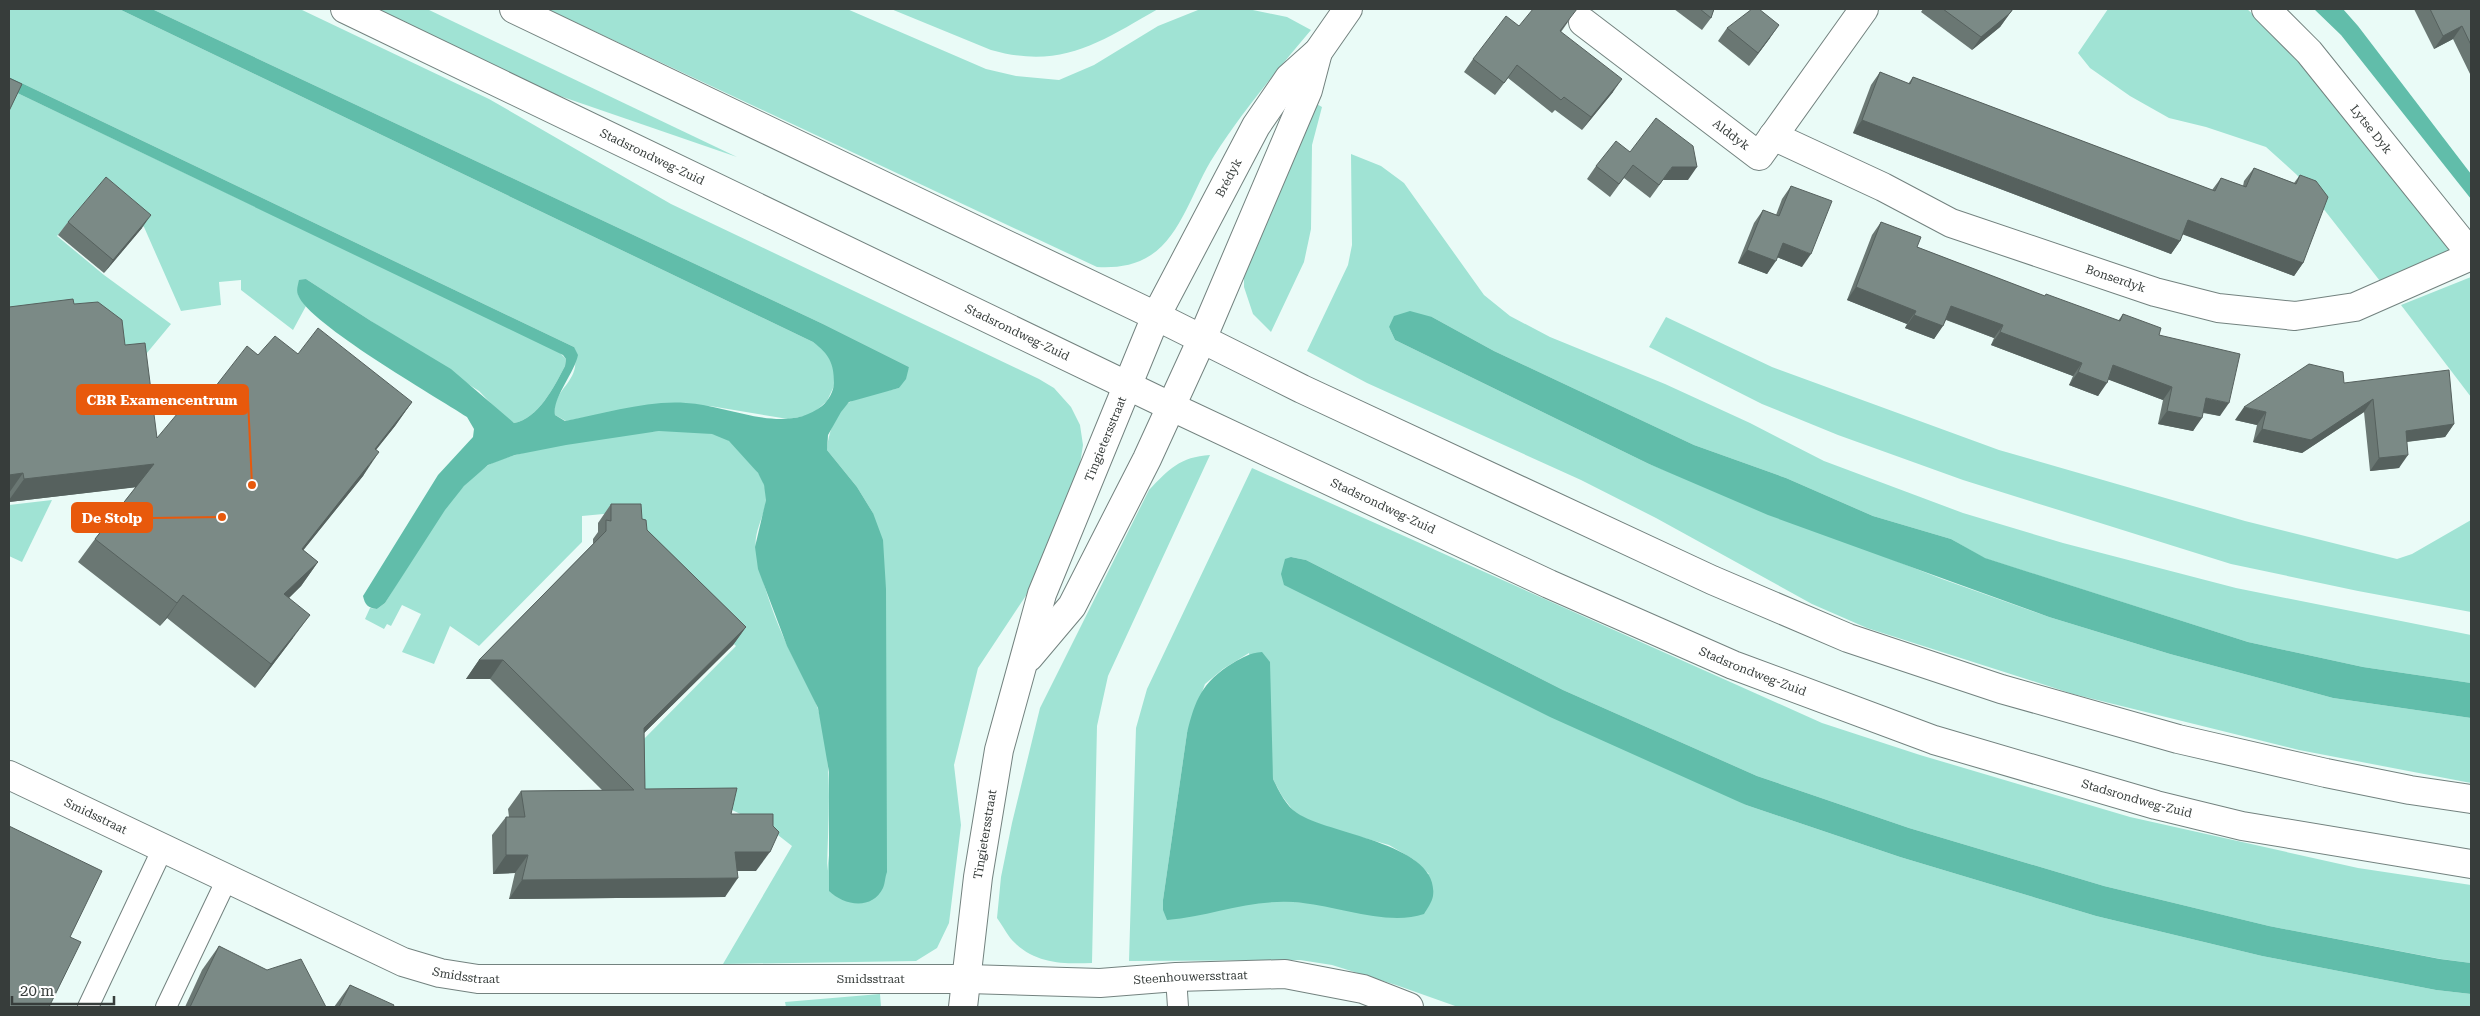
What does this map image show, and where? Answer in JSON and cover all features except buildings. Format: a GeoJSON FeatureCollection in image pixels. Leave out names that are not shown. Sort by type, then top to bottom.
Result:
{"type":"FeatureCollection","features":[{"type":"Feature","properties":{"kind":"street","name":"Stadsrondweg-Zuid"},"geometry":{"type":"LineString","coordinates":[[345,9],[1172,407],[1558,588],[1733,665],[1934,740],[2156,805],[2242,826],[2471,864]]}},
{"type":"Feature","properties":{"kind":"street"},"geometry":{"type":"LineString","coordinates":[[514,9],[1156,316],[1302,389],[1712,580],[1848,638],[2001,689],[2178,739],[2382,784],[2471,799]]}},
{"type":"Feature","properties":{"kind":"street","name":"Brédyk"},"geometry":{"type":"LineString","coordinates":[[1127,384],[1156,316],[1256,126],[1289,78],[1318,52],[1348,9]]}},
{"type":"Feature","properties":{"kind":"street","name":"Alddyk"},"geometry":{"type":"LineString","coordinates":[[1583,22],[1758,156],[1864,9]]}},
{"type":"Feature","properties":{"kind":"street","name":"Lytse Dyk"},"geometry":{"type":"LineString","coordinates":[[2266,9],[2309,52],[2471,255]]}},
{"type":"Feature","properties":{"kind":"street","name":"Brédyk"},"geometry":{"type":"LineString","coordinates":[[1172,407],[1308,90],[1318,52]]}},
{"type":"Feature","properties":{"kind":"street","name":"Bonserdyk"},"geometry":{"type":"LineString","coordinates":[[1773,136],[1951,222],[2155,292],[2218,308],[2295,316],[2355,307],[2471,255]]}},
{"type":"Feature","properties":{"kind":"street","name":"Tingietersstraat"},"geometry":{"type":"LineString","coordinates":[[964,1007],[978,876],[999,750],[1042,594],[1127,384]]}},
{"type":"Feature","properties":{"kind":"street","name":"Tingietersstraat"},"geometry":{"type":"LineString","coordinates":[[1024,664],[1072,606],[1172,407]]}},
{"type":"Feature","properties":{"kind":"street","name":"Smidsstraat"},"geometry":{"type":"LineString","coordinates":[[9,775],[403,962],[440,973],[478,979],[968,979]]}},
{"type":"Feature","properties":{"kind":"street","name":"Steenhouwersstraat"},"geometry":{"type":"LineString","coordinates":[[968,979],[1100,983],[1176,977],[1285,974],[1363,989],[1409,1007]]}},
{"type":"Feature","properties":{"kind":"lane"},"geometry":{"type":"LineString","coordinates":[[88,1007],[163,848]]}},
{"type":"Feature","properties":{"kind":"lane"},"geometry":{"type":"LineString","coordinates":[[166,1007],[227,879]]}},
{"type":"Feature","properties":{"kind":"lane"},"geometry":{"type":"LineString","coordinates":[[1176,977],[1178,1007]]}},
{"type":"Feature","properties":{"kind":"shaded area"},"geometry":{"type":"Polygon","coordinates":[[[9,9],[119,9],[813,342],[828,353],[834,367],[834,386],[827,401],[811,415],[788,419],[710,406],[657,404],[566,421],[555,415],[555,408],[559,396],[573,373],[575,365],[574,347],[9,77],[9,9]]]}},
{"type":"Feature","properties":{"kind":"shaded area"},"geometry":{"type":"Polygon","coordinates":[[[119,9],[152,9],[823,324],[909,367],[906,379],[899,388],[849,402],[828,435],[827,450],[857,487],[873,513],[883,540],[886,589],[887,872],[884,886],[878,895],[865,903],[857,903],[842,900],[829,891],[829,772],[818,708],[787,646],[758,569],[755,547],[766,500],[764,485],[758,473],[729,441],[712,434],[659,431],[515,455],[488,465],[464,486],[445,510],[385,603],[377,609],[369,607],[363,596],[438,475],[473,437],[474,429],[467,417],[348,341],[307,308],[298,295],[299,280],[306,279],[451,369],[514,423],[523,420],[538,409],[556,383],[565,366],[566,359],[563,355],[9,89],[9,77],[574,347],[578,355],[576,362],[555,408],[555,415],[565,421],[626,408],[671,403],[703,405],[756,417],[774,419],[807,415],[824,404],[833,389],[834,376],[832,364],[827,355],[813,342],[119,9]]]}},
{"type":"Feature","properties":{"kind":"shaded area"},"geometry":{"type":"Polygon","coordinates":[[[152,9],[300,9],[489,99],[671,204],[1039,379],[1054,388],[1071,407],[1080,425],[1083,445],[1080,464],[1071,492],[1027,594],[978,668],[954,765],[961,825],[949,923],[937,948],[916,961],[723,964],[792,846],[769,828],[728,808],[635,807],[635,748],[736,646],[636,548],[635,511],[582,516],[582,542],[479,646],[450,626],[434,664],[402,652],[421,614],[402,605],[391,626],[387,624],[384,629],[365,619],[370,608],[377,609],[385,603],[418,548],[444,510],[472,478],[487,466],[520,454],[596,438],[667,431],[695,431],[721,436],[736,446],[758,473],[764,484],[766,503],[756,540],[762,576],[780,628],[813,695],[823,729],[829,789],[827,871],[873,513],[857,487],[827,450],[833,424],[840,411],[850,402],[861,397],[899,388],[909,367],[823,324],[152,9]]]}},
{"type":"Feature","properties":{"kind":"shaded area"},"geometry":{"type":"Polygon","coordinates":[[[368,9],[427,9],[737,157],[528,85],[368,9]]]}},
{"type":"Feature","properties":{"kind":"shaded area"},"geometry":{"type":"Polygon","coordinates":[[[547,9],[847,9],[986,69],[1016,76],[1059,80],[1094,65],[1158,26],[1198,10],[1248,9],[1287,17],[1311,30],[1236,123],[1207,168],[1179,223],[1162,246],[1138,262],[1118,267],[1097,267],[547,9]]]}},
{"type":"Feature","properties":{"kind":"shaded area"},"geometry":{"type":"Polygon","coordinates":[[[891,9],[1158,9],[1098,42],[1060,55],[1039,57],[991,50],[891,9]]]}},
{"type":"Feature","properties":{"kind":"shaded area"},"geometry":{"type":"Polygon","coordinates":[[[2108,9],[2247,9],[2304,64],[2330,93],[2454,249],[2380,281],[2297,175],[2266,147],[2206,127],[2169,118],[2130,96],[2090,68],[2078,53],[2108,9]]]}},
{"type":"Feature","properties":{"kind":"shaded area"},"geometry":{"type":"Polygon","coordinates":[[[2314,9],[2343,9],[2358,26],[2471,174],[2471,199],[2341,35],[2314,9]]]}},
{"type":"Feature","properties":{"kind":"shaded area"},"geometry":{"type":"Polygon","coordinates":[[[9,89],[558,351],[566,359],[565,366],[538,409],[523,420],[514,423],[504,417],[479,391],[306,279],[298,295],[306,306],[293,330],[241,290],[241,280],[219,282],[221,305],[181,311],[144,227],[97,188],[57,236],[104,275],[171,324],[132,371],[9,326],[9,89]]]}},
{"type":"Feature","properties":{"kind":"shaded area"},"geometry":{"type":"Polygon","coordinates":[[[1313,102],[1322,107],[1312,145],[1311,229],[1304,262],[1271,332],[1253,314],[1244,287],[1244,256],[1313,102]]]}},
{"type":"Feature","properties":{"kind":"shaded area"},"geometry":{"type":"Polygon","coordinates":[[[1351,154],[1381,166],[1404,183],[1484,295],[1510,316],[1550,337],[1665,384],[1750,423],[1824,461],[1963,513],[2063,543],[2236,588],[2471,635],[2471,683],[2363,667],[2248,642],[1984,558],[1951,539],[1873,516],[1786,478],[1694,445],[1494,351],[1432,317],[1389,327],[1395,340],[1649,464],[1942,579],[2049,617],[2170,654],[2333,698],[2471,718],[2471,783],[2299,750],[2073,694],[1867,628],[1812,604],[1656,518],[1581,480],[1367,383],[1307,351],[1348,265],[1352,245],[1351,154]]]}},
{"type":"Feature","properties":{"kind":"shaded area"},"geometry":{"type":"Polygon","coordinates":[[[2471,277],[2471,397],[2401,305],[2471,277]]]}},
{"type":"Feature","properties":{"kind":"shaded area"},"geometry":{"type":"Polygon","coordinates":[[[1410,311],[1432,317],[1494,351],[1694,445],[1786,478],[1873,516],[1951,539],[1985,558],[2248,642],[2363,667],[2471,683],[2471,718],[2333,698],[2170,654],[2049,617],[1768,515],[1649,464],[1395,340],[1389,327],[1394,316],[1410,311]]]}},
{"type":"Feature","properties":{"kind":"shaded area"},"geometry":{"type":"Polygon","coordinates":[[[1666,317],[1772,367],[1999,450],[2245,521],[2397,559],[2412,554],[2471,520],[2471,612],[2358,591],[2231,564],[1963,480],[1838,435],[1762,404],[1649,347],[1666,317]]]}},
{"type":"Feature","properties":{"kind":"shaded area"},"geometry":{"type":"Polygon","coordinates":[[[1210,455],[1108,676],[1097,726],[1092,963],[1061,963],[1042,959],[1023,950],[1015,943],[997,918],[1001,877],[1012,823],[1040,708],[1149,490],[1176,465],[1191,458],[1210,455]]]}},
{"type":"Feature","properties":{"kind":"shaded area"},"geometry":{"type":"Polygon","coordinates":[[[1252,468],[1822,723],[1920,755],[2130,817],[2358,868],[2471,885],[2471,963],[2269,926],[2104,886],[1909,828],[1757,776],[1563,690],[1306,560],[1291,557],[1746,805],[1900,857],[2096,916],[2262,956],[2436,990],[2471,994],[2471,1007],[1458,1007],[1332,965],[1300,960],[1129,961],[1136,728],[1147,689],[1252,468]],[[1249,653],[1223,669],[1205,684],[1187,733],[1163,900],[1239,905],[1275,900],[1304,903],[1429,874],[1413,859],[1389,845],[1318,825],[1295,813],[1282,796],[1273,779],[1271,760],[1249,653]]]}},
{"type":"Feature","properties":{"kind":"shaded area"},"geometry":{"type":"Polygon","coordinates":[[[52,500],[22,562],[9,556],[9,505],[52,500]]]}},
{"type":"Feature","properties":{"kind":"shaded area"},"geometry":{"type":"Polygon","coordinates":[[[1291,557],[1306,560],[1563,690],[1757,776],[1909,828],[2104,886],[2269,926],[2440,959],[2471,963],[2471,994],[2436,990],[2262,956],[2096,916],[1900,857],[1746,805],[1550,717],[1284,585],[1281,574],[1285,559],[1291,557]]]}},
{"type":"Feature","properties":{"kind":"shaded area"},"geometry":{"type":"Polygon","coordinates":[[[1262,652],[1270,662],[1273,779],[1283,798],[1293,810],[1312,821],[1380,843],[1401,852],[1419,864],[1430,878],[1433,896],[1424,914],[1410,917],[1380,917],[1317,905],[1285,902],[1251,905],[1167,920],[1163,910],[1163,900],[1187,733],[1193,711],[1201,693],[1222,670],[1250,654],[1262,652]]]}},
{"type":"Feature","properties":{"kind":"shaded area"},"geometry":{"type":"Polygon","coordinates":[[[880,994],[881,1006],[895,1007],[786,1007],[785,1002],[880,994]]]}},
{"type":"Feature","properties":{"kind":"place","name":"CBR Examencentrum"},"geometry":{"type":"Point","coordinates":[252,485]}},
{"type":"Feature","properties":{"kind":"place","name":"De Stolp"},"geometry":{"type":"Point","coordinates":[222,517]}}]}
